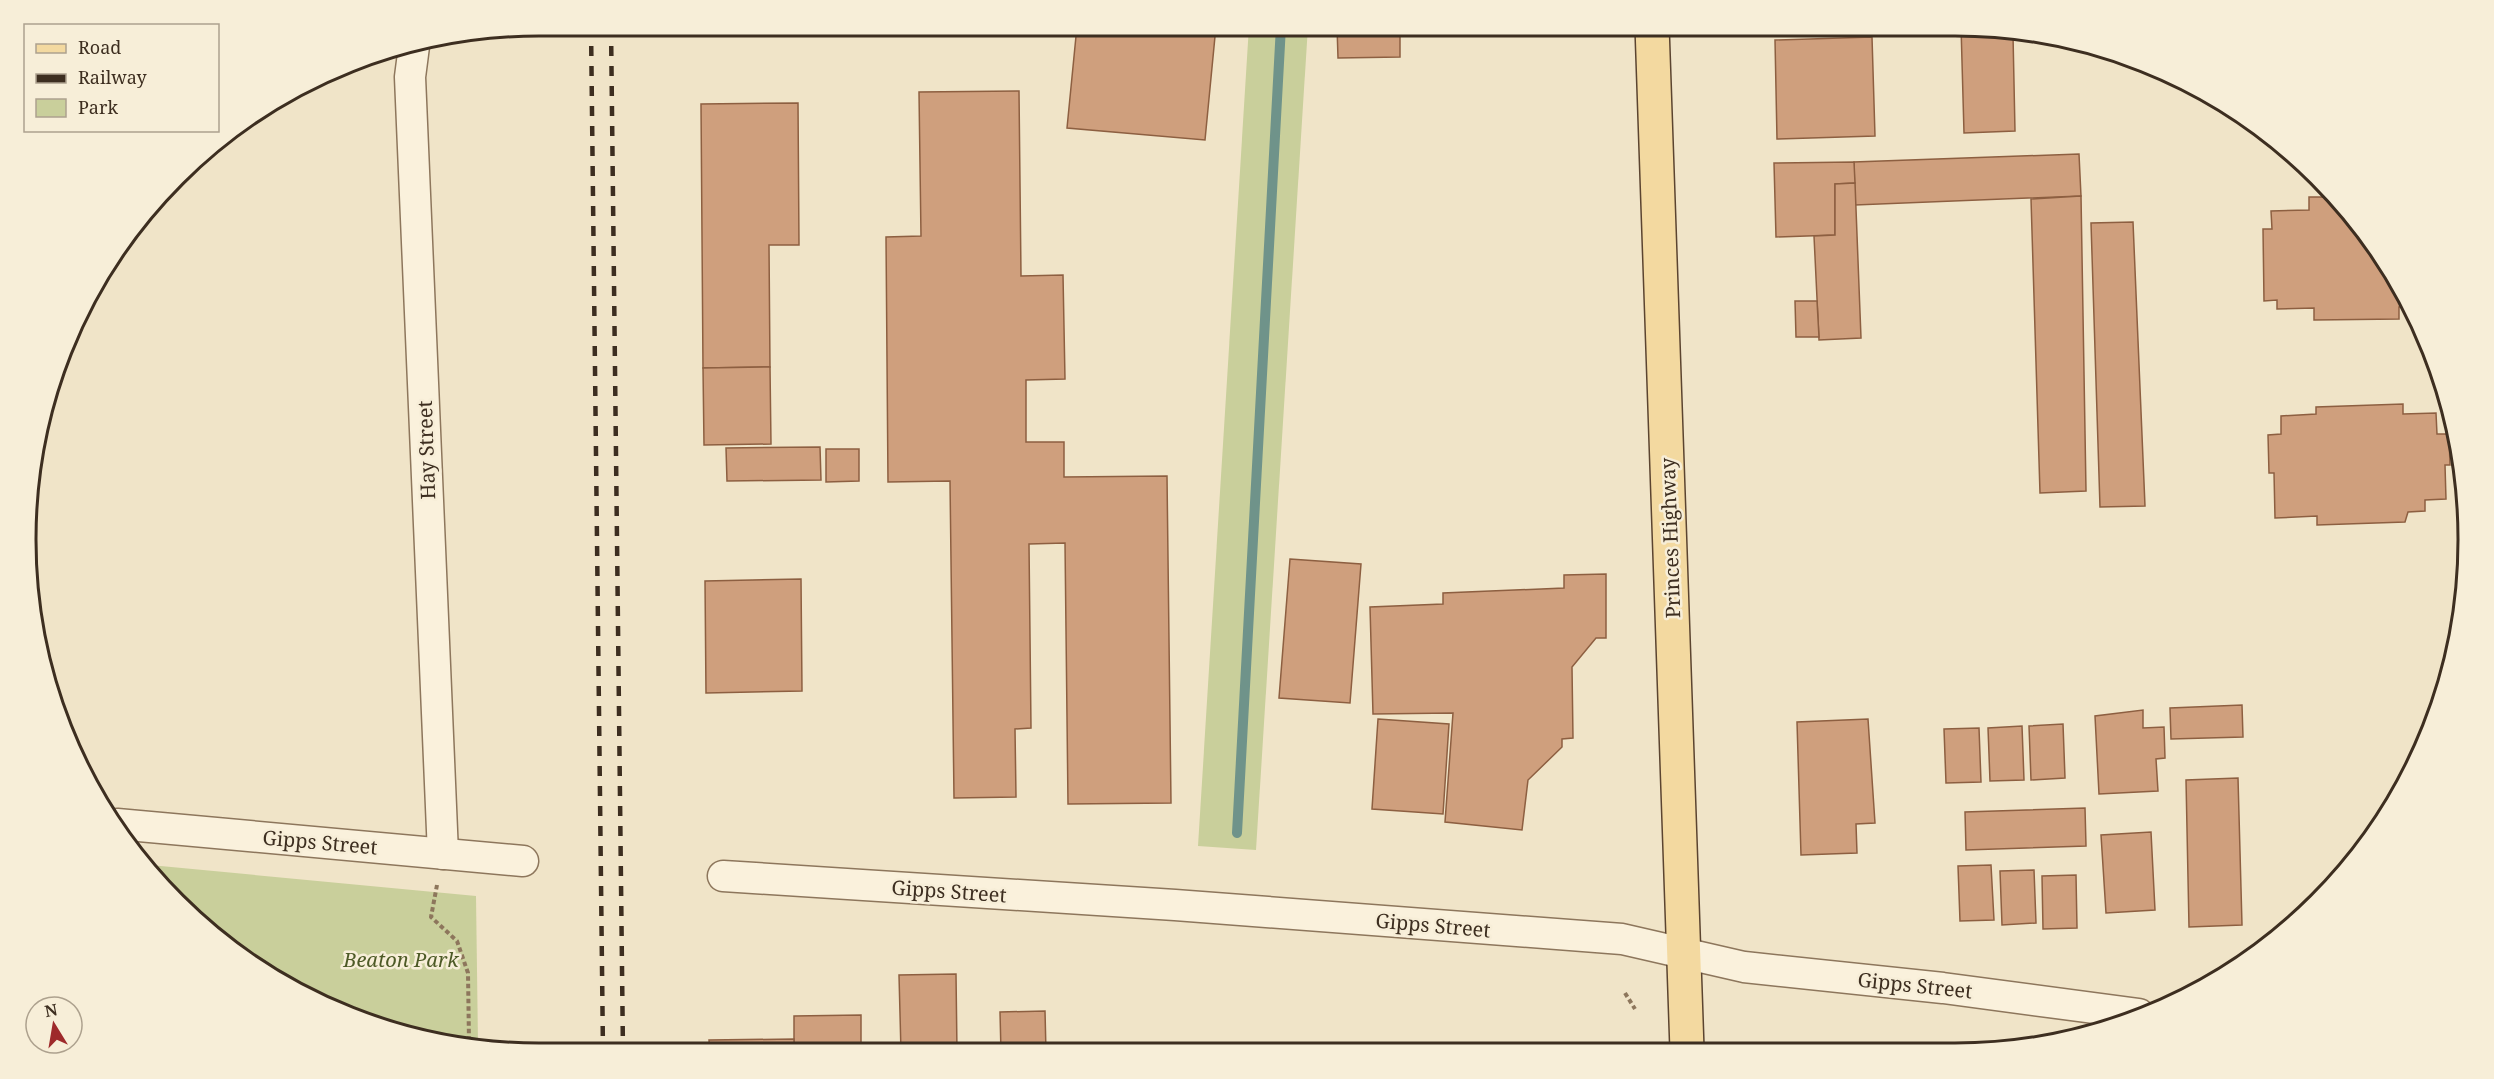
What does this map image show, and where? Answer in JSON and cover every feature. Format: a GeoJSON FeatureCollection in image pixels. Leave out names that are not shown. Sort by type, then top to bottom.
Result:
{"type":"FeatureCollection","features":[{"type":"Feature","properties":{"kind":"main road","name":"Princes Highway"},"geometry":{"type":"LineString","coordinates":[[1652,36],[1687,1043]]}},
{"type":"Feature","properties":{"kind":"street","name":"Hay Street"},"geometry":{"type":"LineString","coordinates":[[413,52],[410,77],[443,854]]}},
{"type":"Feature","properties":{"kind":"street","name":"Gipps Street"},"geometry":{"type":"LineString","coordinates":[[125,825],[523,861]]}},
{"type":"Feature","properties":{"kind":"street","name":"Gipps Street"},"geometry":{"type":"LineString","coordinates":[[723,876],[1175,904],[1622,939],[1744,967],[1943,988],[2126,1012]]}},
{"type":"Feature","properties":{"kind":"path"},"geometry":{"type":"LineString","coordinates":[[443,854],[431,917],[457,941],[468,973],[469,1038]]}},
{"type":"Feature","properties":{"kind":"path"},"geometry":{"type":"LineString","coordinates":[[1625,993],[1635,1010]]}},
{"type":"Feature","properties":{"kind":"green space"},"geometry":{"type":"Polygon","coordinates":[[[1248,36],[1307,36],[1256,850],[1198,846],[1248,36]]]}},
{"type":"Feature","properties":{"kind":"green space","name":"Beaton Park"},"geometry":{"type":"Polygon","coordinates":[[[156,866],[476,896],[478,1039],[409,1026],[378,1016],[347,1005],[288,976],[233,939],[183,896],[156,866]]]}},
{"type":"Feature","properties":{"kind":"building"},"geometry":{"type":"Polygon","coordinates":[[[1076,36],[1215,36],[1205,140],[1067,128],[1076,36]]]}},
{"type":"Feature","properties":{"kind":"building"},"geometry":{"type":"Polygon","coordinates":[[[1337,36],[1400,36],[1400,57],[1338,58],[1337,36]]]}},
{"type":"Feature","properties":{"kind":"building"},"geometry":{"type":"Polygon","coordinates":[[[1961,36],[2013,39],[2015,131],[1964,133],[1961,36]]]}},
{"type":"Feature","properties":{"kind":"building"},"geometry":{"type":"Polygon","coordinates":[[[1872,37],[1875,136],[1777,139],[1775,40],[1872,37]]]}},
{"type":"Feature","properties":{"kind":"building"},"geometry":{"type":"Polygon","coordinates":[[[1019,91],[1021,276],[1063,275],[1065,379],[1026,380],[1026,442],[1064,442],[1064,477],[1167,476],[1171,803],[1068,804],[1065,543],[1029,544],[1031,728],[1015,729],[1016,797],[954,798],[950,481],[888,482],[886,237],[921,236],[919,92],[1019,91]]]}},
{"type":"Feature","properties":{"kind":"building"},"geometry":{"type":"Polygon","coordinates":[[[798,103],[799,245],[769,245],[770,367],[703,368],[701,104],[798,103]]]}},
{"type":"Feature","properties":{"kind":"building"},"geometry":{"type":"Polygon","coordinates":[[[2079,154],[2081,196],[1855,205],[1854,162],[2079,154]]]}},
{"type":"Feature","properties":{"kind":"building"},"geometry":{"type":"Polygon","coordinates":[[[1854,162],[1855,183],[1835,184],[1835,235],[1776,237],[1774,163],[1854,162]]]}},
{"type":"Feature","properties":{"kind":"building"},"geometry":{"type":"Polygon","coordinates":[[[1855,183],[1861,338],[1819,340],[1814,236],[1835,235],[1835,184],[1855,183]]]}},
{"type":"Feature","properties":{"kind":"building"},"geometry":{"type":"Polygon","coordinates":[[[2081,196],[2086,491],[2040,493],[2031,199],[2081,196]]]}},
{"type":"Feature","properties":{"kind":"building"},"geometry":{"type":"Polygon","coordinates":[[[2309,197],[2323,197],[2354,233],[2391,288],[2401,307],[2399,307],[2399,319],[2314,320],[2314,308],[2277,309],[2277,300],[2264,301],[2263,229],[2272,229],[2271,211],[2309,210],[2309,197]]]}},
{"type":"Feature","properties":{"kind":"building"},"geometry":{"type":"Polygon","coordinates":[[[2133,222],[2145,506],[2100,507],[2091,223],[2133,222]]]}},
{"type":"Feature","properties":{"kind":"building"},"geometry":{"type":"Polygon","coordinates":[[[1795,301],[1817,301],[1819,337],[1796,337],[1795,301]]]}},
{"type":"Feature","properties":{"kind":"building"},"geometry":{"type":"Polygon","coordinates":[[[770,367],[771,444],[704,445],[703,368],[770,367]]]}},
{"type":"Feature","properties":{"kind":"building"},"geometry":{"type":"Polygon","coordinates":[[[2403,404],[2403,414],[2436,413],[2437,434],[2446,434],[2449,449],[2450,465],[2445,465],[2446,499],[2425,500],[2425,511],[2408,512],[2405,522],[2317,525],[2317,516],[2275,518],[2274,473],[2269,473],[2268,435],[2281,434],[2281,416],[2316,414],[2316,407],[2403,404]]]}},
{"type":"Feature","properties":{"kind":"building"},"geometry":{"type":"Polygon","coordinates":[[[820,447],[821,480],[727,481],[726,448],[820,447]]]}},
{"type":"Feature","properties":{"kind":"building"},"geometry":{"type":"Polygon","coordinates":[[[826,449],[859,449],[859,481],[826,482],[826,449]]]}},
{"type":"Feature","properties":{"kind":"building"},"geometry":{"type":"Polygon","coordinates":[[[1290,559],[1361,564],[1350,703],[1279,698],[1290,559]]]}},
{"type":"Feature","properties":{"kind":"building"},"geometry":{"type":"Polygon","coordinates":[[[1606,574],[1606,638],[1596,638],[1572,667],[1573,738],[1562,739],[1562,747],[1528,780],[1522,830],[1445,822],[1453,713],[1373,714],[1370,607],[1443,604],[1443,593],[1564,588],[1564,575],[1606,574]]]}},
{"type":"Feature","properties":{"kind":"building"},"geometry":{"type":"Polygon","coordinates":[[[801,579],[802,691],[706,693],[705,581],[801,579]]]}},
{"type":"Feature","properties":{"kind":"building"},"geometry":{"type":"Polygon","coordinates":[[[2242,705],[2243,737],[2171,739],[2170,708],[2242,705]]]}},
{"type":"Feature","properties":{"kind":"building"},"geometry":{"type":"Polygon","coordinates":[[[2143,710],[2143,728],[2164,727],[2165,758],[2156,759],[2158,791],[2099,794],[2095,716],[2143,710]]]}},
{"type":"Feature","properties":{"kind":"building"},"geometry":{"type":"Polygon","coordinates":[[[1378,719],[1449,724],[1443,814],[1372,809],[1378,719]]]}},
{"type":"Feature","properties":{"kind":"building"},"geometry":{"type":"Polygon","coordinates":[[[1868,719],[1875,823],[1856,824],[1857,853],[1801,855],[1797,722],[1868,719]]]}},
{"type":"Feature","properties":{"kind":"building"},"geometry":{"type":"Polygon","coordinates":[[[2063,724],[2065,778],[2031,780],[2029,726],[2063,724]]]}},
{"type":"Feature","properties":{"kind":"building"},"geometry":{"type":"Polygon","coordinates":[[[2022,726],[2024,780],[1990,781],[1988,728],[2022,726]]]}},
{"type":"Feature","properties":{"kind":"building"},"geometry":{"type":"Polygon","coordinates":[[[1979,728],[1981,782],[1946,783],[1944,729],[1979,728]]]}},
{"type":"Feature","properties":{"kind":"building"},"geometry":{"type":"Polygon","coordinates":[[[2238,778],[2242,925],[2189,927],[2186,780],[2238,778]]]}},
{"type":"Feature","properties":{"kind":"building"},"geometry":{"type":"Polygon","coordinates":[[[2085,808],[2086,846],[1966,850],[1965,812],[2085,808]]]}},
{"type":"Feature","properties":{"kind":"building"},"geometry":{"type":"Polygon","coordinates":[[[2151,832],[2155,910],[2106,913],[2101,835],[2151,832]]]}},
{"type":"Feature","properties":{"kind":"building"},"geometry":{"type":"Polygon","coordinates":[[[1991,865],[1994,920],[1960,921],[1958,866],[1991,865]]]}},
{"type":"Feature","properties":{"kind":"building"},"geometry":{"type":"Polygon","coordinates":[[[2034,870],[2036,923],[2002,925],[2000,871],[2034,870]]]}},
{"type":"Feature","properties":{"kind":"building"},"geometry":{"type":"Polygon","coordinates":[[[2076,875],[2077,928],[2043,929],[2042,876],[2076,875]]]}},
{"type":"Feature","properties":{"kind":"building"},"geometry":{"type":"Polygon","coordinates":[[[956,974],[957,1043],[901,1043],[899,975],[956,974]]]}},
{"type":"Feature","properties":{"kind":"building"},"geometry":{"type":"Polygon","coordinates":[[[1045,1011],[1046,1043],[1001,1043],[1000,1012],[1045,1011]]]}},
{"type":"Feature","properties":{"kind":"building"},"geometry":{"type":"Polygon","coordinates":[[[861,1015],[861,1043],[794,1043],[794,1016],[861,1015]]]}},
{"type":"Feature","properties":{"kind":"building"},"geometry":{"type":"Polygon","coordinates":[[[794,1039],[794,1043],[709,1043],[709,1040],[794,1039]]]}},
{"type":"Feature","properties":{"kind":"waterway"},"geometry":{"type":"LineString","coordinates":[[1237,833],[1280,36]]}},
{"type":"Feature","properties":{"kind":"railway"},"geometry":{"type":"LineString","coordinates":[[591,36],[603,1043]]}},
{"type":"Feature","properties":{"kind":"railway"},"geometry":{"type":"LineString","coordinates":[[611,36],[623,1043]]}}]}
